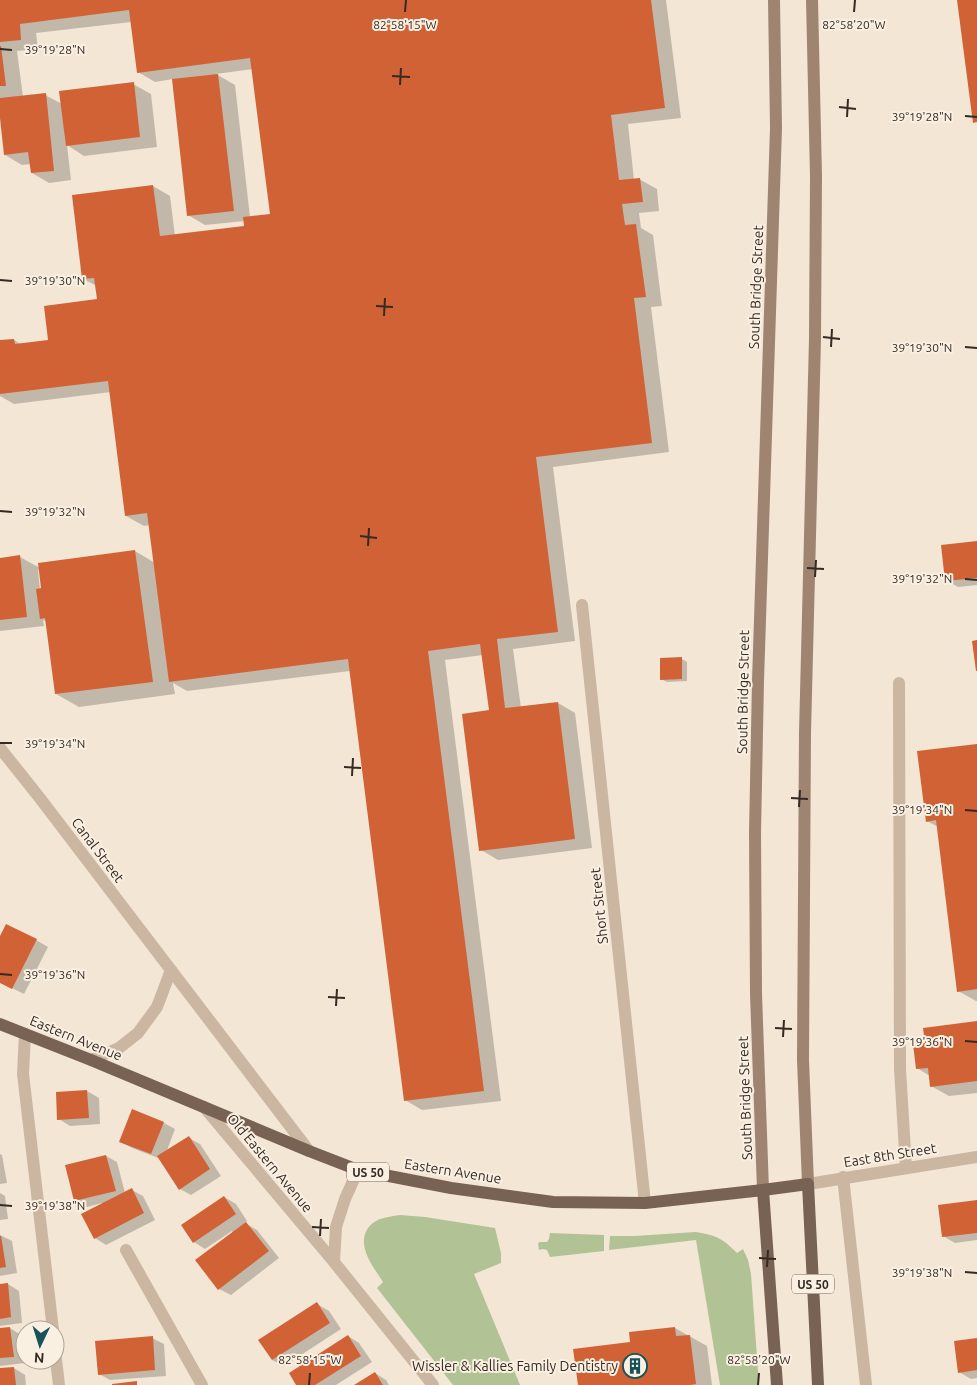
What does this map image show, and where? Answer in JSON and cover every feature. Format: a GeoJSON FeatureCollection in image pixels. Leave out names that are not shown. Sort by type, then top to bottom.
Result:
{"type":"FeatureCollection","features":[{"type":"Feature","properties":{"kind":"main road","name":"South Bridge Street"},"geometry":{"type":"LineString","coordinates":[[774,0],[776,128],[755,833],[756,994],[763,1190],[777,1385]]}},
{"type":"Feature","properties":{"kind":"main road"},"geometry":{"type":"LineString","coordinates":[[808,1184],[803,1050],[805,733],[815,339],[816,176],[812,0]]}},
{"type":"Feature","properties":{"kind":"main road","name":"Eastern Avenue"},"geometry":{"type":"LineString","coordinates":[[0,1024],[358,1170],[451,1188],[553,1202],[645,1204],[808,1184]]}},
{"type":"Feature","properties":{"kind":"main road","name":"US 50"},"geometry":{"type":"LineString","coordinates":[[808,1184],[818,1385]]}},
{"type":"Feature","properties":{"kind":"street","name":"Short Street"},"geometry":{"type":"LineString","coordinates":[[582,605],[645,1204]]}},
{"type":"Feature","properties":{"kind":"street"},"geometry":{"type":"LineString","coordinates":[[899,682],[900,1068],[906,1168]]}},
{"type":"Feature","properties":{"kind":"street","name":"Canal Street"},"geometry":{"type":"LineString","coordinates":[[0,748],[309,1151]]}},
{"type":"Feature","properties":{"kind":"street"},"geometry":{"type":"LineString","coordinates":[[91,1060],[119,1048],[138,1033],[156,1007],[171,970]]}},
{"type":"Feature","properties":{"kind":"street"},"geometry":{"type":"LineString","coordinates":[[25,1034],[22,1074],[51,1320]]}},
{"type":"Feature","properties":{"kind":"street","name":"Old Eastern Avenue"},"geometry":{"type":"LineString","coordinates":[[204,1107],[334,1262],[433,1385]]}},
{"type":"Feature","properties":{"kind":"street","name":"East 8th Street"},"geometry":{"type":"LineString","coordinates":[[808,1184],[977,1157]]}},
{"type":"Feature","properties":{"kind":"street"},"geometry":{"type":"LineString","coordinates":[[334,1262],[336,1227],[345,1199],[358,1170]]}},
{"type":"Feature","properties":{"kind":"street"},"geometry":{"type":"LineString","coordinates":[[843,1177],[866,1385]]}},
{"type":"Feature","properties":{"kind":"street"},"geometry":{"type":"LineString","coordinates":[[126,1250],[202,1385]]}},
{"type":"Feature","properties":{"kind":"street"},"geometry":{"type":"LineString","coordinates":[[57,1370],[59,1385]]}},
{"type":"Feature","properties":{"kind":"green space"},"geometry":{"type":"Polygon","coordinates":[[[400,1215],[495,1228],[501,1253],[501,1263],[474,1274],[520,1385],[453,1385],[377,1288],[383,1282],[367,1256],[364,1242],[365,1235],[369,1227],[376,1221],[400,1215]]]}},
{"type":"Feature","properties":{"kind":"green space"},"geometry":{"type":"Polygon","coordinates":[[[695,1232],[718,1238],[737,1253],[743,1249],[748,1260],[751,1274],[759,1385],[720,1385],[696,1240],[609,1250],[610,1236],[695,1232]]]}},
{"type":"Feature","properties":{"kind":"green space"},"geometry":{"type":"Polygon","coordinates":[[[550,1233],[604,1235],[604,1251],[550,1257],[547,1250],[539,1250],[538,1243],[547,1242],[550,1233]]]}},
{"type":"Feature","properties":{"kind":"building"},"geometry":{"type":"Polygon","coordinates":[[[0,0],[651,0],[665,108],[611,115],[619,180],[640,178],[643,202],[622,204],[625,225],[636,224],[646,297],[634,298],[652,443],[536,457],[558,632],[497,639],[505,708],[558,702],[575,839],[479,851],[462,714],[489,710],[480,644],[428,651],[484,1091],[404,1101],[348,659],[169,682],[147,513],[125,516],[108,381],[0,394],[0,340],[14,339],[15,344],[48,340],[44,306],[97,299],[94,278],[82,279],[72,195],[153,185],[160,236],[244,226],[243,217],[270,214],[250,58],[137,73],[129,10],[20,24],[21,40],[0,42],[0,0]]]}},
{"type":"Feature","properties":{"kind":"building"},"geometry":{"type":"Polygon","coordinates":[[[957,0],[977,0],[977,122],[973,123],[957,0]]]}},
{"type":"Feature","properties":{"kind":"building"},"geometry":{"type":"Polygon","coordinates":[[[1,46],[6,86],[0,86],[1,46]]]}},
{"type":"Feature","properties":{"kind":"building"},"geometry":{"type":"Polygon","coordinates":[[[218,74],[234,211],[187,216],[172,79],[218,74]]]}},
{"type":"Feature","properties":{"kind":"building"},"geometry":{"type":"Polygon","coordinates":[[[134,82],[140,137],[66,146],[59,91],[134,82]]]}},
{"type":"Feature","properties":{"kind":"building"},"geometry":{"type":"Polygon","coordinates":[[[46,93],[54,171],[31,173],[28,152],[4,155],[0,98],[46,93]]]}},
{"type":"Feature","properties":{"kind":"building"},"geometry":{"type":"Polygon","coordinates":[[[977,541],[977,578],[945,581],[941,545],[977,541]]]}},
{"type":"Feature","properties":{"kind":"building"},"geometry":{"type":"Polygon","coordinates":[[[135,550],[153,682],[55,694],[45,618],[40,619],[36,589],[41,588],[38,563],[135,550]]]}},
{"type":"Feature","properties":{"kind":"building"},"geometry":{"type":"Polygon","coordinates":[[[20,555],[27,617],[0,620],[0,558],[20,555]]]}},
{"type":"Feature","properties":{"kind":"building"},"geometry":{"type":"Polygon","coordinates":[[[977,640],[977,671],[976,671],[972,641],[977,640]]]}},
{"type":"Feature","properties":{"kind":"building"},"geometry":{"type":"Polygon","coordinates":[[[682,657],[682,679],[660,680],[660,658],[682,657]]]}},
{"type":"Feature","properties":{"kind":"building"},"geometry":{"type":"Polygon","coordinates":[[[977,744],[977,989],[957,992],[936,820],[926,822],[917,751],[977,744]]]}},
{"type":"Feature","properties":{"kind":"building"},"geometry":{"type":"Polygon","coordinates":[[[6,924],[37,939],[12,989],[0,983],[0,936],[6,924]]]}},
{"type":"Feature","properties":{"kind":"building"},"geometry":{"type":"Polygon","coordinates":[[[977,1021],[977,1081],[930,1087],[928,1068],[916,1069],[913,1044],[925,1043],[923,1028],[977,1021]]]}},
{"type":"Feature","properties":{"kind":"building"},"geometry":{"type":"Polygon","coordinates":[[[87,1090],[89,1118],[57,1120],[56,1092],[87,1090]]]}},
{"type":"Feature","properties":{"kind":"building"},"geometry":{"type":"Polygon","coordinates":[[[132,1109],[164,1122],[151,1154],[119,1142],[132,1109]]]}},
{"type":"Feature","properties":{"kind":"building"},"geometry":{"type":"Polygon","coordinates":[[[189,1136],[210,1169],[179,1190],[157,1156],[189,1136]]]}},
{"type":"Feature","properties":{"kind":"building"},"geometry":{"type":"Polygon","coordinates":[[[106,1155],[116,1191],[74,1201],[65,1165],[106,1155]]]}},
{"type":"Feature","properties":{"kind":"building"},"geometry":{"type":"Polygon","coordinates":[[[132,1188],[144,1213],[94,1239],[81,1214],[132,1188]]]}},
{"type":"Feature","properties":{"kind":"building"},"geometry":{"type":"Polygon","coordinates":[[[224,1196],[236,1214],[193,1243],[181,1225],[224,1196]]]}},
{"type":"Feature","properties":{"kind":"building"},"geometry":{"type":"Polygon","coordinates":[[[977,1200],[977,1233],[942,1237],[938,1205],[977,1200]]]}},
{"type":"Feature","properties":{"kind":"building"},"geometry":{"type":"Polygon","coordinates":[[[246,1222],[269,1251],[218,1290],[195,1260],[246,1222]]]}},
{"type":"Feature","properties":{"kind":"building"},"geometry":{"type":"Polygon","coordinates":[[[0,1236],[6,1267],[0,1268],[0,1236]]]}},
{"type":"Feature","properties":{"kind":"building"},"geometry":{"type":"Polygon","coordinates":[[[8,1283],[11,1317],[0,1319],[0,1284],[8,1283]]]}},
{"type":"Feature","properties":{"kind":"building"},"geometry":{"type":"Polygon","coordinates":[[[317,1302],[330,1323],[272,1360],[258,1340],[317,1302]]]}},
{"type":"Feature","properties":{"kind":"building"},"geometry":{"type":"Polygon","coordinates":[[[10,1327],[14,1357],[0,1358],[0,1328],[10,1327]]]}},
{"type":"Feature","properties":{"kind":"building","name":"Wissler & Kallies Family Dentistry"},"geometry":{"type":"Polygon","coordinates":[[[675,1327],[676,1336],[690,1335],[696,1384],[578,1385],[573,1349],[630,1342],[629,1332],[675,1327]]]}},
{"type":"Feature","properties":{"kind":"building"},"geometry":{"type":"Polygon","coordinates":[[[348,1335],[361,1356],[315,1385],[296,1385],[289,1373],[348,1335]]]}},
{"type":"Feature","properties":{"kind":"building"},"geometry":{"type":"Polygon","coordinates":[[[153,1336],[155,1370],[98,1375],[95,1341],[153,1336]]]}},
{"type":"Feature","properties":{"kind":"building"},"geometry":{"type":"Polygon","coordinates":[[[977,1338],[977,1370],[958,1373],[954,1341],[977,1338]]]}},
{"type":"Feature","properties":{"kind":"building"},"geometry":{"type":"Polygon","coordinates":[[[14,1367],[16,1385],[0,1385],[0,1368],[14,1367]]]}},
{"type":"Feature","properties":{"kind":"building"},"geometry":{"type":"Polygon","coordinates":[[[375,1372],[383,1385],[354,1385],[375,1372]]]}},
{"type":"Feature","properties":{"kind":"building"},"geometry":{"type":"Polygon","coordinates":[[[137,1381],[137,1385],[112,1385],[112,1384],[137,1381]]]}},
{"type":"Feature","properties":{"kind":"place","name":"Wissler & Kallies Family Dentistry"},"geometry":{"type":"Point","coordinates":[635,1366]}}]}
